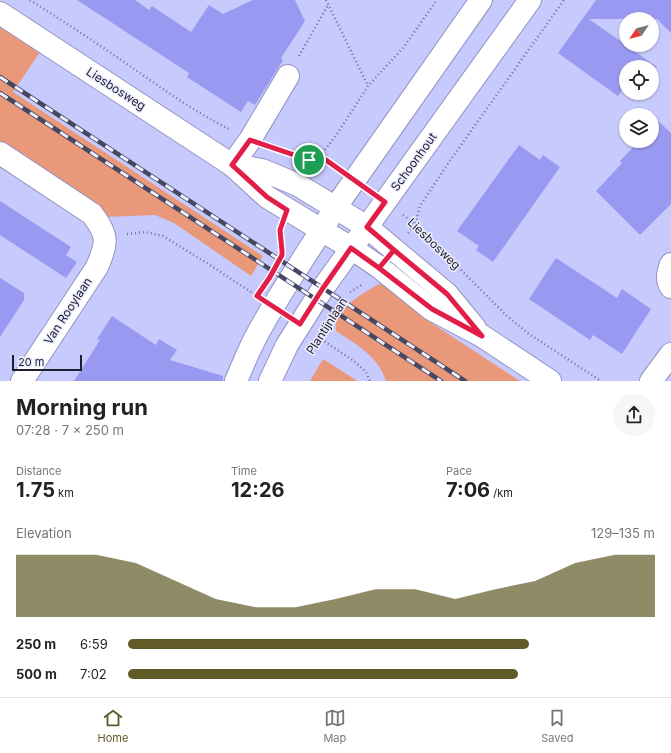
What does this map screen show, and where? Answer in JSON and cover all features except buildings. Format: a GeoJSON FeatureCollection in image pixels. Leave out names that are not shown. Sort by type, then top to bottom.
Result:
{"type":"FeatureCollection","features":[{"type":"Feature","properties":{"kind":"street"},"geometry":{"type":"LineString","coordinates":[[236,381],[257,334],[335,208],[481,0]]}},
{"type":"Feature","properties":{"kind":"street","name":"Schoonhout"},"geometry":{"type":"LineString","coordinates":[[300,324],[351,248],[530,0]]}},
{"type":"Feature","properties":{"kind":"street","name":"Liesbosweg"},"geometry":{"type":"LineString","coordinates":[[0,13],[232,165],[267,197],[351,248],[432,309],[482,336],[550,381]]}},
{"type":"Feature","properties":{"kind":"street"},"geometry":{"type":"LineString","coordinates":[[232,165],[250,140],[288,76]]}},
{"type":"Feature","properties":{"kind":"street"},"geometry":{"type":"LineString","coordinates":[[0,153],[92,214],[101,226],[105,237]]}},
{"type":"Feature","properties":{"kind":"street","name":"Liesbosweg"},"geometry":{"type":"LineString","coordinates":[[232,165],[262,170],[298,186],[367,227],[447,294],[482,336]]}},
{"type":"Feature","properties":{"kind":"street","name":"Van Rooylaan"},"geometry":{"type":"LineString","coordinates":[[22,381],[97,267],[103,253],[105,237]]}},
{"type":"Feature","properties":{"kind":"street"},"geometry":{"type":"LineString","coordinates":[[671,264],[668,273],[668,283],[671,287]]}},
{"type":"Feature","properties":{"kind":"street","name":"Plantijnlaan"},"geometry":{"type":"LineString","coordinates":[[270,381],[287,345],[300,324]]}},
{"type":"Feature","properties":{"kind":"street"},"geometry":{"type":"LineString","coordinates":[[651,381],[671,354]]}},
{"type":"Feature","properties":{"kind":"path"},"geometry":{"type":"LineString","coordinates":[[30,0],[213,121],[250,140],[309,160],[326,160],[354,180]]}},
{"type":"Feature","properties":{"kind":"path"},"geometry":{"type":"LineString","coordinates":[[326,0],[368,86]]}},
{"type":"Feature","properties":{"kind":"path"},"geometry":{"type":"LineString","coordinates":[[309,160],[324,151],[337,134],[368,86],[403,48],[437,0]]}},
{"type":"Feature","properties":{"kind":"path"},"geometry":{"type":"LineString","coordinates":[[394,250],[415,224],[420,206],[449,162],[564,0]]}},
{"type":"Feature","properties":{"kind":"path"},"geometry":{"type":"LineString","coordinates":[[288,76],[328,5]]}},
{"type":"Feature","properties":{"kind":"path","name":"Liesbosweg"},"geometry":{"type":"LineString","coordinates":[[385,202],[415,224],[518,326],[601,381]]}},
{"type":"Feature","properties":{"kind":"path"},"geometry":{"type":"LineString","coordinates":[[282,251],[280,230],[287,210]]}},
{"type":"Feature","properties":{"kind":"path"},"geometry":{"type":"LineString","coordinates":[[105,237],[145,232],[163,236],[273,307]]}},
{"type":"Feature","properties":{"kind":"path","name":"Plantijnlaan"},"geometry":{"type":"LineString","coordinates":[[346,296],[370,279],[379,268]]}},
{"type":"Feature","properties":{"kind":"path"},"geometry":{"type":"LineString","coordinates":[[300,324],[354,361],[366,372],[370,381]]}},
{"type":"Feature","properties":{"kind":"path","name":"Plantijnlaan"},"geometry":{"type":"LineString","coordinates":[[317,337],[321,331]]}},
{"type":"Feature","properties":{"kind":"shaded area"},"geometry":{"type":"Polygon","coordinates":[[[0,21],[42,49],[13,92],[263,256],[251,276],[174,223],[155,215],[105,217],[102,208],[0,142],[0,21]]]}},
{"type":"Feature","properties":{"kind":"shaded area"},"geometry":{"type":"Polygon","coordinates":[[[379,284],[389,285],[430,322],[520,381],[386,381],[383,372],[366,352],[336,331],[336,322],[348,304],[379,284]]]}},
{"type":"Feature","properties":{"kind":"shaded area"},"geometry":{"type":"Polygon","coordinates":[[[323,359],[356,380],[356,381],[310,381],[323,359]]]}},
{"type":"Feature","properties":{"kind":"railway"},"geometry":{"type":"LineString","coordinates":[[0,77],[465,381]]}},
{"type":"Feature","properties":{"kind":"railway"},"geometry":{"type":"LineString","coordinates":[[0,93],[441,381]]}},
{"type":"Feature","properties":{"kind":"route"},"geometry":{"type":"LineString","coordinates":[[309,160],[250,140],[232,165],[267,197],[287,210],[280,230],[282,255],[270,277],[257,296],[300,324],[351,248],[379,268],[394,250],[447,294],[482,336],[432,309],[379,268],[394,250],[367,227],[385,202],[326,160],[309,160]]}}]}
